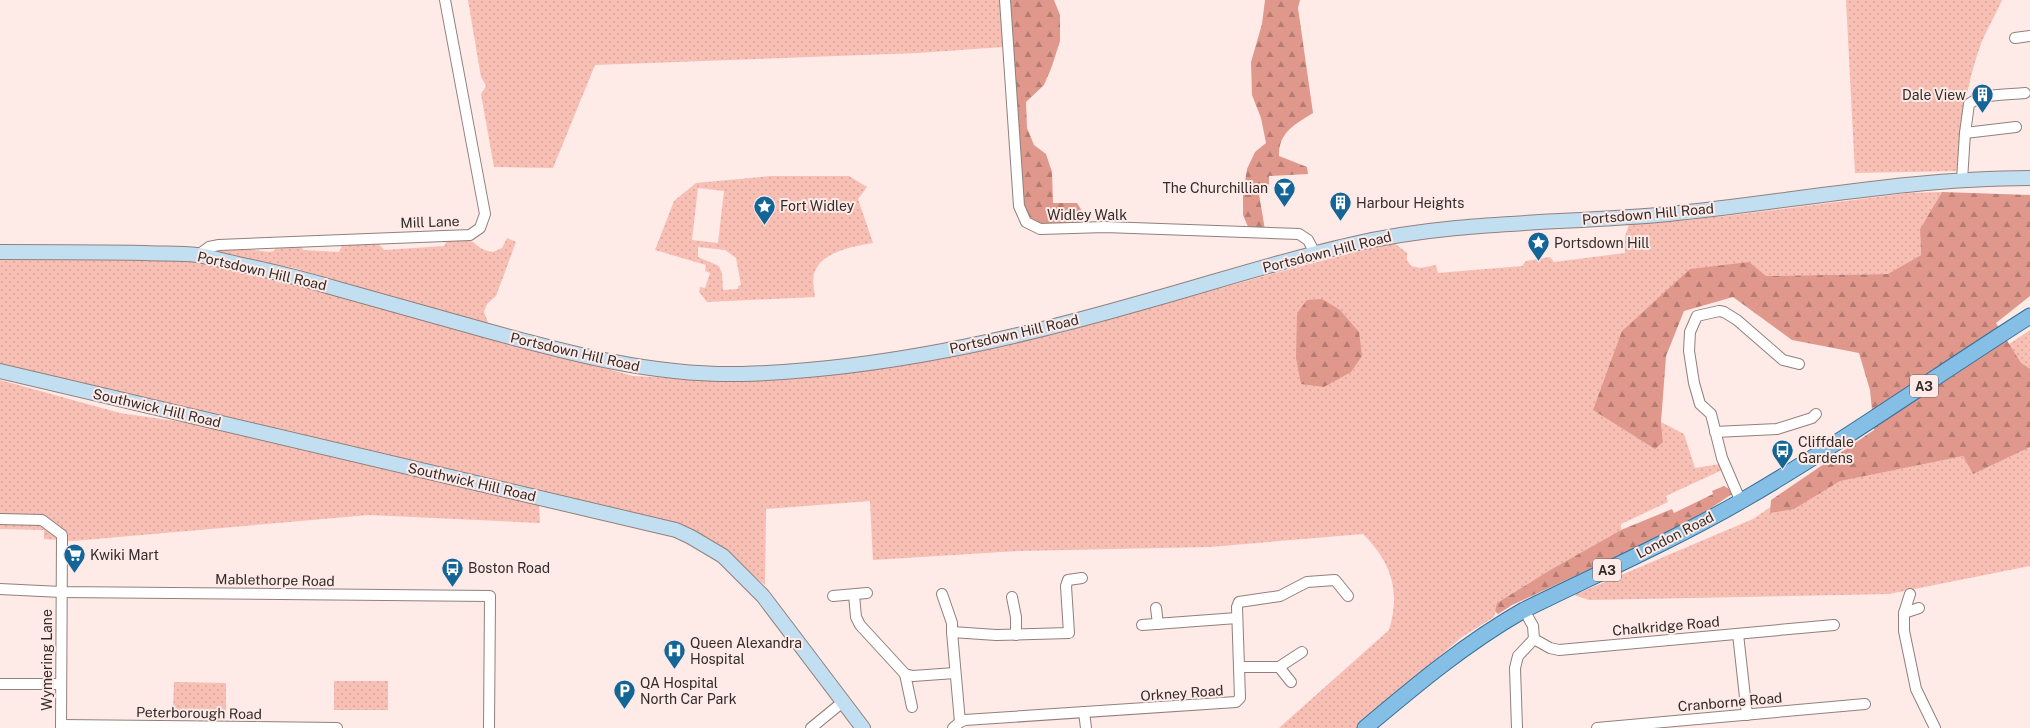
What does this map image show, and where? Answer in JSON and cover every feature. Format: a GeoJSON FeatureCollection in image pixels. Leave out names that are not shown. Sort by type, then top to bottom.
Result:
{"type":"FeatureCollection","features":[{"type":"Feature","properties":{"kind":"main road","name":"Portsdown Hill Road"},"geometry":{"type":"LineString","coordinates":[[0,252],[94,252],[198,255],[295,276],[596,359],[638,368],[691,373],[745,374],[848,365],[912,356],[1012,336],[1132,306],[1315,253],[1402,234],[1507,224],[1668,214],[1962,180],[2030,178]]}},
{"type":"Feature","properties":{"kind":"main road","name":"London Road"},"geometry":{"type":"LineString","coordinates":[[1987,343],[2030,307]]}},
{"type":"Feature","properties":{"kind":"main road","name":"London Road"},"geometry":{"type":"LineString","coordinates":[[1365,728],[1473,641],[1524,610],[1676,536],[1741,502],[1860,428],[2030,316]]}},
{"type":"Feature","properties":{"kind":"main road","name":"Southwick Hill Road"},"geometry":{"type":"LineString","coordinates":[[0,371],[676,530],[723,556],[763,596],[863,728]]}},
{"type":"Feature","properties":{"kind":"street","name":"Mill Lane"},"geometry":{"type":"LineString","coordinates":[[198,255],[209,247],[219,245],[470,235],[480,228],[485,214],[445,0]]}},
{"type":"Feature","properties":{"kind":"street","name":"Widley Walk"},"geometry":{"type":"LineString","coordinates":[[1005,0],[1019,206],[1026,222],[1040,229],[1105,227],[1299,234],[1308,240],[1315,253]]}},
{"type":"Feature","properties":{"kind":"street"},"geometry":{"type":"LineString","coordinates":[[2015,38],[2030,36]]}},
{"type":"Feature","properties":{"kind":"street"},"geometry":{"type":"LineString","coordinates":[[1962,180],[1965,133],[1969,104],[1975,99],[2025,93]]}},
{"type":"Feature","properties":{"kind":"street"},"geometry":{"type":"LineString","coordinates":[[1965,133],[2016,127]]}},
{"type":"Feature","properties":{"kind":"street"},"geometry":{"type":"LineString","coordinates":[[1741,502],[1722,458],[1711,414],[1700,404],[1689,351],[1690,332],[1698,316],[1719,311],[1729,314],[1783,360],[1799,364]]}},
{"type":"Feature","properties":{"kind":"street"},"geometry":{"type":"LineString","coordinates":[[1715,432],[1777,429],[1806,420],[1816,414]]}},
{"type":"Feature","properties":{"kind":"street","name":"Wymering Lane"},"geometry":{"type":"LineString","coordinates":[[0,519],[42,520],[62,535],[61,727]]}},
{"type":"Feature","properties":{"kind":"street","name":"Orkney Road"},"geometry":{"type":"LineString","coordinates":[[956,725],[984,724],[1084,712],[1230,704],[1236,702],[1240,698],[1237,618],[1237,606],[1239,602],[1280,596],[1307,582],[1336,576],[1348,596]]}},
{"type":"Feature","properties":{"kind":"street"},"geometry":{"type":"LineString","coordinates":[[952,632],[1016,635],[1069,633],[1066,586],[1068,580],[1082,578]]}},
{"type":"Feature","properties":{"kind":"street","name":"Mablethorpe Road"},"geometry":{"type":"LineString","coordinates":[[0,589],[61,592],[490,596],[489,728]]}},
{"type":"Feature","properties":{"kind":"street"},"geometry":{"type":"LineString","coordinates":[[833,596],[867,594]]}},
{"type":"Feature","properties":{"kind":"street"},"geometry":{"type":"LineString","coordinates":[[942,594],[952,623],[956,725]]}},
{"type":"Feature","properties":{"kind":"street"},"geometry":{"type":"LineString","coordinates":[[1910,594],[1904,613],[1904,630],[1916,689],[1935,728]]}},
{"type":"Feature","properties":{"kind":"street"},"geometry":{"type":"LineString","coordinates":[[854,595],[856,617],[860,625],[905,674],[912,707]]}},
{"type":"Feature","properties":{"kind":"street"},"geometry":{"type":"LineString","coordinates":[[1012,597],[1016,617],[1016,635]]}},
{"type":"Feature","properties":{"kind":"street"},"geometry":{"type":"LineString","coordinates":[[1156,608],[1158,624]]}},
{"type":"Feature","properties":{"kind":"street"},"geometry":{"type":"LineString","coordinates":[[1904,613],[1919,608]]}},
{"type":"Feature","properties":{"kind":"street"},"geometry":{"type":"LineString","coordinates":[[1517,728],[1515,668],[1518,656],[1534,639],[1533,626],[1524,610]]}},
{"type":"Feature","properties":{"kind":"street"},"geometry":{"type":"LineString","coordinates":[[1142,625],[1237,618]]}},
{"type":"Feature","properties":{"kind":"street","name":"Chalkridge Road"},"geometry":{"type":"LineString","coordinates":[[1534,639],[1550,648],[1559,650],[1834,625]]}},
{"type":"Feature","properties":{"kind":"street"},"geometry":{"type":"LineString","coordinates":[[1738,634],[1747,715]]}},
{"type":"Feature","properties":{"kind":"street"},"geometry":{"type":"LineString","coordinates":[[1239,668],[1279,668],[1302,652]]}},
{"type":"Feature","properties":{"kind":"street"},"geometry":{"type":"LineString","coordinates":[[1279,668],[1291,682]]}},
{"type":"Feature","properties":{"kind":"street"},"geometry":{"type":"LineString","coordinates":[[905,674],[913,676],[955,673]]}},
{"type":"Feature","properties":{"kind":"street"},"geometry":{"type":"LineString","coordinates":[[0,684],[61,684]]}},
{"type":"Feature","properties":{"kind":"street"},"geometry":{"type":"LineString","coordinates":[[811,728],[844,701]]}},
{"type":"Feature","properties":{"kind":"street","name":"Cranborne Road"},"geometry":{"type":"LineString","coordinates":[[1597,728],[1865,704]]}},
{"type":"Feature","properties":{"kind":"street"},"geometry":{"type":"LineString","coordinates":[[1084,712],[1086,728]]}},
{"type":"Feature","properties":{"kind":"street","name":"Peterborough Road"},"geometry":{"type":"LineString","coordinates":[[61,727],[337,728]]}},
{"type":"Feature","properties":{"kind":"shaded area"},"geometry":{"type":"Polygon","coordinates":[[[468,0],[1001,0],[1003,47],[918,53],[595,65],[553,168],[494,167],[481,94],[486,86],[481,77],[468,0]]]}},
{"type":"Feature","properties":{"kind":"shaded area"},"geometry":{"type":"Polygon","coordinates":[[[1846,0],[2002,0],[1976,57],[1962,122],[1957,171],[1855,173],[1846,0]]]}},
{"type":"Feature","properties":{"kind":"shaded area"},"geometry":{"type":"Polygon","coordinates":[[[771,176],[849,176],[867,187],[858,199],[873,243],[841,250],[820,263],[814,272],[813,283],[815,297],[707,302],[699,292],[700,287],[705,288],[710,273],[705,271],[706,265],[655,250],[674,201],[696,183],[771,176]],[[698,188],[692,240],[718,243],[724,191],[698,188]],[[698,247],[698,257],[719,266],[722,274],[723,290],[738,289],[738,286],[741,285],[736,258],[725,250],[698,247]]]}},
{"type":"Feature","properties":{"kind":"shaded area"},"geometry":{"type":"Polygon","coordinates":[[[1942,192],[1920,229],[1921,255],[1889,274],[1765,276],[1622,331],[1663,441],[1661,422],[1684,434],[1695,468],[1720,464],[1722,470],[1666,496],[1668,502],[1621,524],[1621,530],[1550,570],[1497,603],[1494,617],[1462,637],[1356,728],[1279,728],[1389,630],[1394,602],[1391,578],[1381,555],[1363,534],[1209,547],[1018,551],[873,560],[870,501],[766,509],[765,585],[690,529],[0,366],[0,256],[144,257],[200,262],[270,276],[633,376],[708,380],[813,377],[876,369],[981,350],[1061,333],[1257,278],[1393,242],[1407,253],[1407,260],[1411,266],[1420,268],[1436,265],[1438,273],[1522,266],[1526,261],[1550,257],[1554,262],[1625,253],[1625,237],[1629,224],[1726,216],[1909,193],[1942,192]]]}},
{"type":"Feature","properties":{"kind":"shaded area"},"geometry":{"type":"Polygon","coordinates":[[[464,237],[472,241],[480,248],[493,252],[502,248],[507,238],[516,242],[496,296],[487,304],[484,312],[489,325],[294,268],[216,254],[215,250],[232,247],[269,252],[274,251],[277,246],[301,245],[303,250],[339,252],[345,244],[361,241],[378,243],[384,250],[444,246],[447,240],[464,237]]]}},
{"type":"Feature","properties":{"kind":"shaded area"},"geometry":{"type":"Polygon","coordinates":[[[2030,330],[2030,566],[1889,594],[1589,600],[1574,595],[1753,519],[2030,330]]]}},
{"type":"Feature","properties":{"kind":"shaded area"},"geometry":{"type":"Polygon","coordinates":[[[0,380],[120,413],[189,423],[539,505],[540,523],[369,515],[73,541],[44,539],[44,530],[0,529],[0,380]]]}},
{"type":"Feature","properties":{"kind":"shaded area"},"geometry":{"type":"Polygon","coordinates":[[[334,681],[388,681],[388,710],[334,710],[334,681]]]}},
{"type":"Feature","properties":{"kind":"shaded area"},"geometry":{"type":"Polygon","coordinates":[[[174,682],[226,683],[226,712],[173,711],[174,682]]]}},
{"type":"Feature","properties":{"kind":"green space"},"geometry":{"type":"Polygon","coordinates":[[[1008,0],[1054,0],[1060,15],[1060,41],[1052,66],[1044,85],[1026,102],[1027,128],[1034,145],[1046,154],[1052,172],[1053,203],[1077,203],[1090,224],[1042,226],[1031,221],[1022,200],[1008,0]]]}},
{"type":"Feature","properties":{"kind":"green space"},"geometry":{"type":"Polygon","coordinates":[[[1265,0],[1300,0],[1298,8],[1313,113],[1289,130],[1281,141],[1279,148],[1279,156],[1307,167],[1308,174],[1269,176],[1269,184],[1259,194],[1265,230],[1249,229],[1243,215],[1243,195],[1247,169],[1255,152],[1266,143],[1261,118],[1252,95],[1251,62],[1262,24],[1265,0]]]}},
{"type":"Feature","properties":{"kind":"green space"},"geometry":{"type":"Polygon","coordinates":[[[1942,192],[2030,195],[2030,296],[1996,323],[2021,363],[2030,369],[2030,447],[1973,474],[1963,456],[1840,481],[1794,509],[1770,513],[1771,500],[1874,430],[1870,390],[1859,353],[1792,340],[1733,297],[1684,311],[1666,356],[1661,422],[1663,442],[1655,449],[1593,410],[1622,331],[1690,269],[1749,262],[1766,276],[1888,274],[1921,255],[1920,229],[1942,192]]]}},
{"type":"Feature","properties":{"kind":"green space"},"geometry":{"type":"Polygon","coordinates":[[[1322,299],[1340,310],[1359,332],[1362,356],[1351,372],[1324,387],[1301,384],[1296,358],[1297,313],[1307,300],[1322,299]]]}},
{"type":"Feature","properties":{"kind":"green space"},"geometry":{"type":"Polygon","coordinates":[[[1724,486],[1729,489],[1732,494],[1705,512],[1644,544],[1512,605],[1498,614],[1495,611],[1497,603],[1550,570],[1621,530],[1672,509],[1674,513],[1713,494],[1712,491],[1724,486]]]}},
{"type":"Feature","properties":{"kind":"place","name":"Dale View"},"geometry":{"type":"Point","coordinates":[1982,114]}},
{"type":"Feature","properties":{"kind":"place","name":"The Churchillian"},"geometry":{"type":"Point","coordinates":[1284,208]}},
{"type":"Feature","properties":{"kind":"place","name":"Harbour Heights"},"geometry":{"type":"Point","coordinates":[1340,222]}},
{"type":"Feature","properties":{"kind":"place","name":"Fort Widley"},"geometry":{"type":"Point","coordinates":[765,226]}},
{"type":"Feature","properties":{"kind":"place","name":"Portsdown Hill"},"geometry":{"type":"Point","coordinates":[1538,262]}},
{"type":"Feature","properties":{"kind":"place","name":"Cliffdale Gardens"},"geometry":{"type":"Point","coordinates":[1782,470]}},
{"type":"Feature","properties":{"kind":"place","name":"Kwiki Mart"},"geometry":{"type":"Point","coordinates":[75,574]}},
{"type":"Feature","properties":{"kind":"place","name":"Boston Road"},"geometry":{"type":"Point","coordinates":[452,588]}},
{"type":"Feature","properties":{"kind":"place","name":"Queen Alexandra Hospital"},"geometry":{"type":"Point","coordinates":[675,670]}},
{"type":"Feature","properties":{"kind":"place","name":"QA Hospital North Car Park"},"geometry":{"type":"Point","coordinates":[625,710]}}]}
